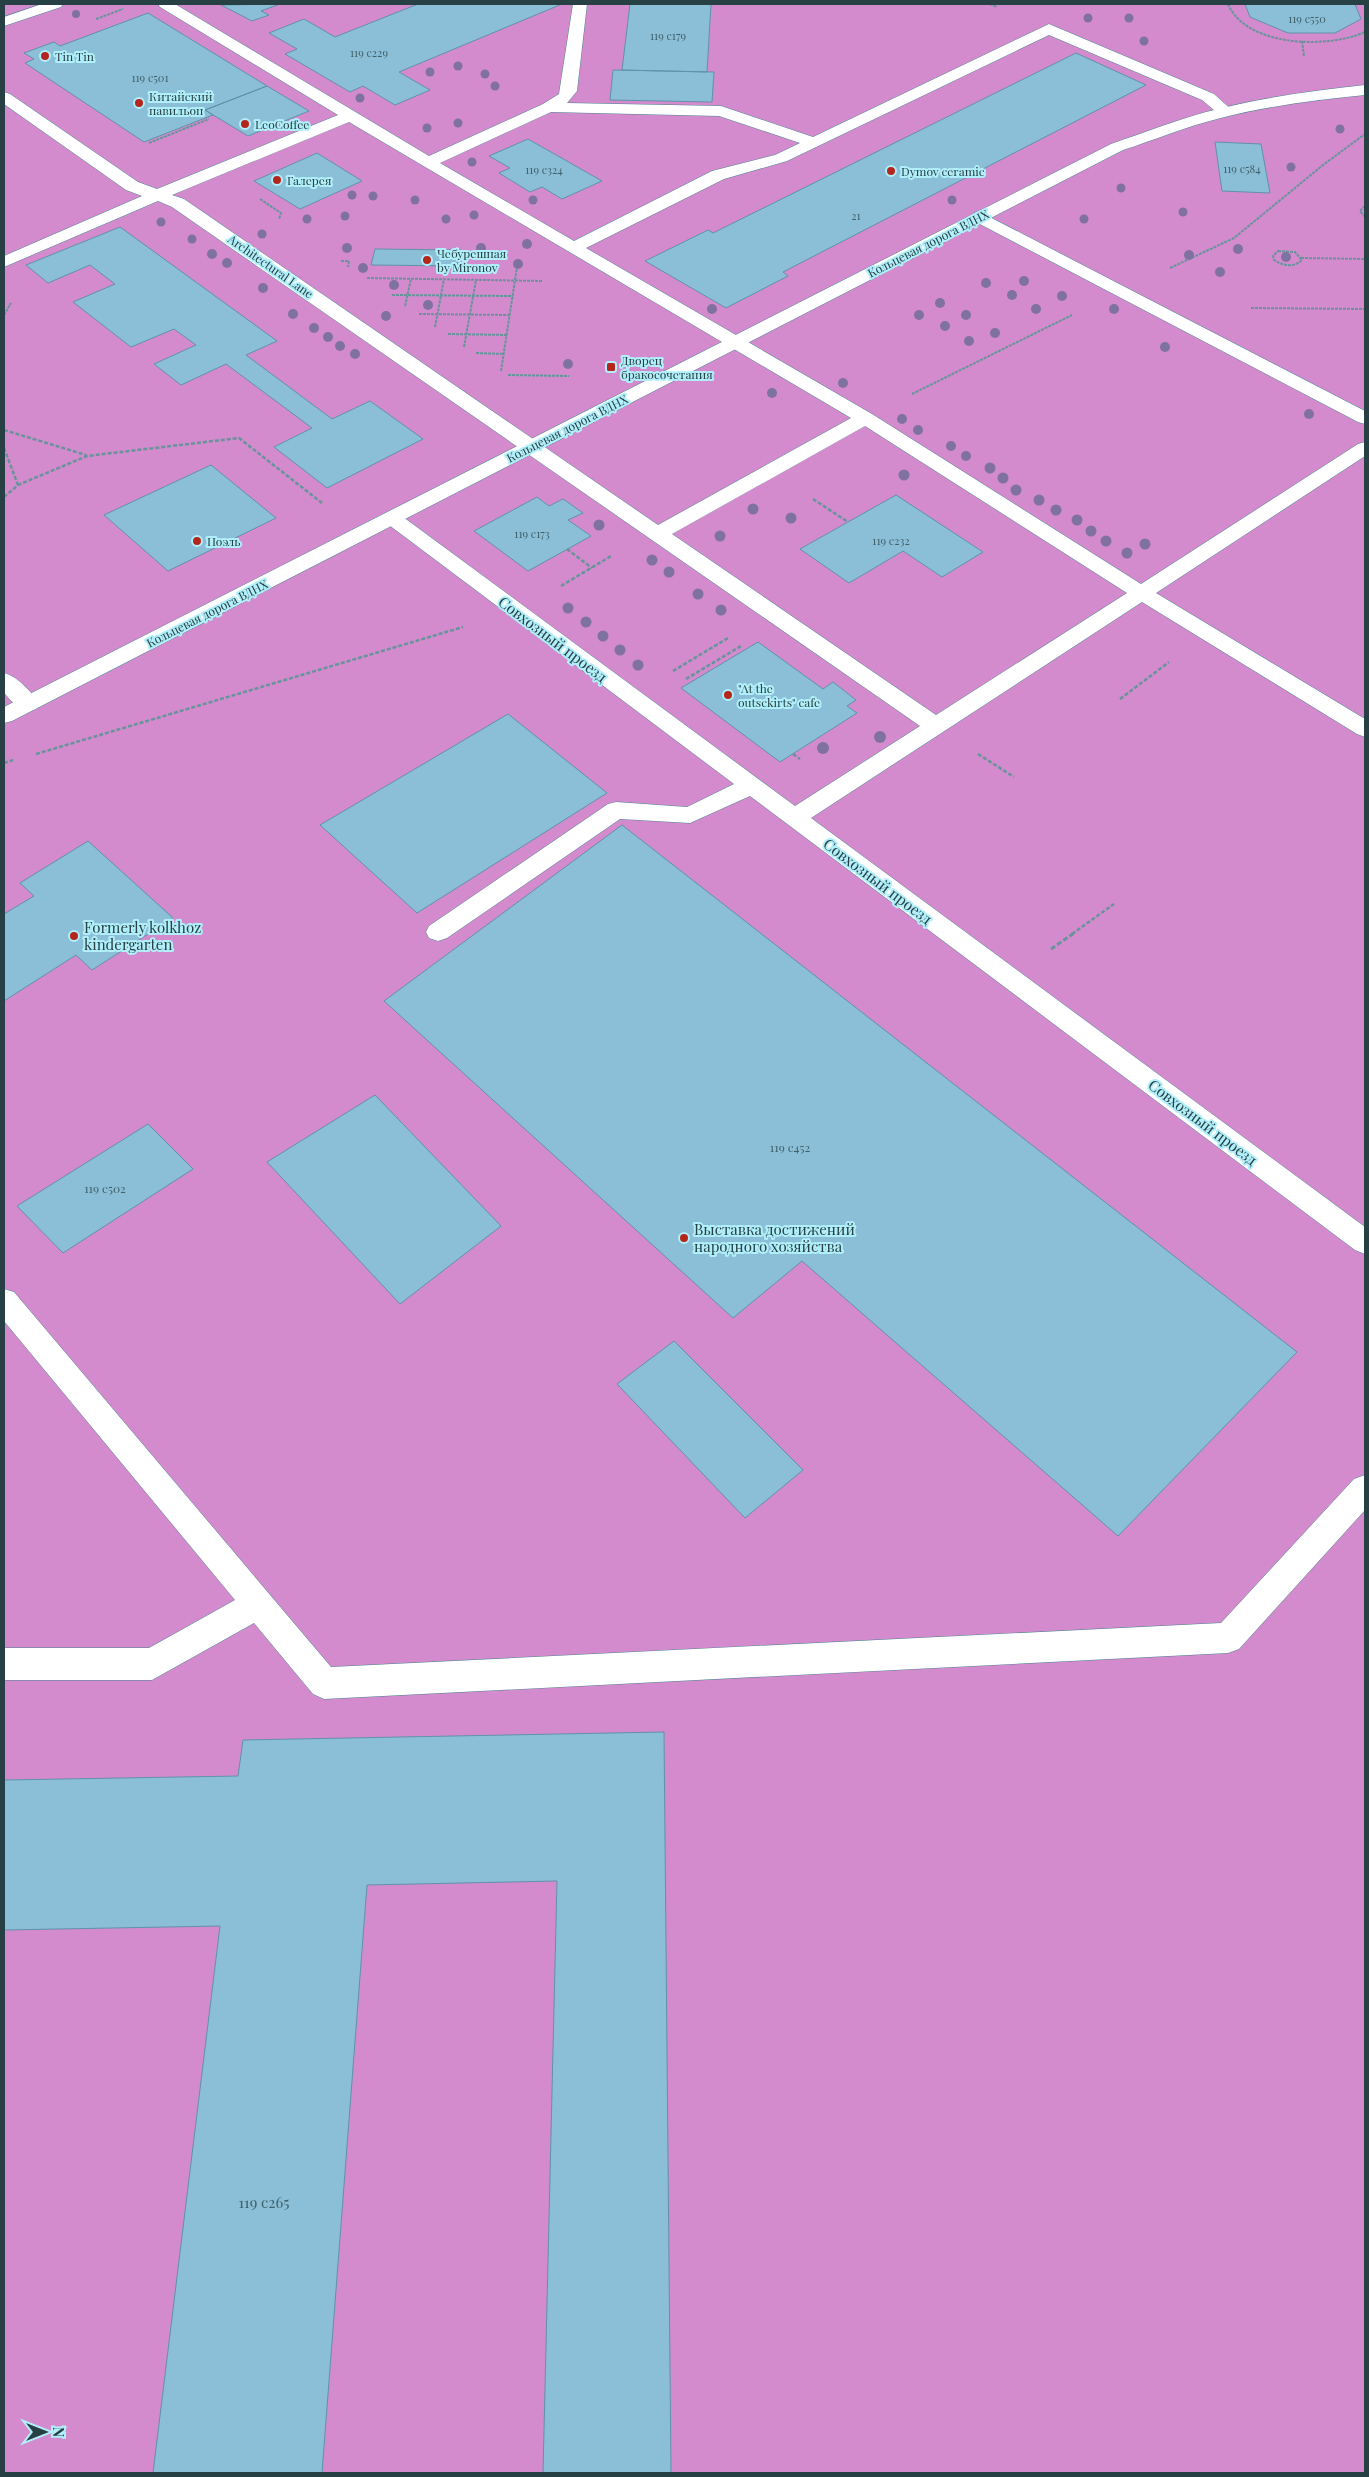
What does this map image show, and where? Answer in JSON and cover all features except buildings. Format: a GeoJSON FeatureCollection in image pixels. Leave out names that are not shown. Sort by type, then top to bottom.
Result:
{"type":"FeatureCollection","features":[{"type":"Feature","properties":{"kind":"street"},"geometry":{"type":"LineString","coordinates":[[4,22],[56,4]]}},
{"type":"Feature","properties":{"kind":"street"},"geometry":{"type":"LineString","coordinates":[[165,4],[428,163],[865,418],[1142,594],[1365,730]]}},
{"type":"Feature","properties":{"kind":"street"},"geometry":{"type":"LineString","coordinates":[[428,163],[549,108],[566,97],[569,91],[580,4]]}},
{"type":"Feature","properties":{"kind":"street"},"geometry":{"type":"LineString","coordinates":[[574,248],[718,175],[781,158],[1049,29],[1208,96],[1226,112]]}},
{"type":"Feature","properties":{"kind":"street"},"geometry":{"type":"LineString","coordinates":[[277,92],[297,84]]}},
{"type":"Feature","properties":{"kind":"street","name":"Кольцевая дорога ВДНХ"},"geometry":{"type":"LineString","coordinates":[[4,716],[532,447],[734,341],[1117,147],[1190,121],[1226,112],[1288,100],[1365,90]]}},
{"type":"Feature","properties":{"kind":"street","name":"Architectural Lane"},"geometry":{"type":"LineString","coordinates":[[4,97],[132,186],[178,203],[936,726]]}},
{"type":"Feature","properties":{"kind":"street"},"geometry":{"type":"LineString","coordinates":[[549,108],[721,111],[813,142]]}},
{"type":"Feature","properties":{"kind":"street"},"geometry":{"type":"LineString","coordinates":[[4,262],[158,195],[350,116]]}},
{"type":"Feature","properties":{"kind":"street"},"geometry":{"type":"LineString","coordinates":[[980,216],[1365,418]]}},
{"type":"Feature","properties":{"kind":"street"},"geometry":{"type":"LineString","coordinates":[[656,532],[865,418]]}},
{"type":"Feature","properties":{"kind":"street"},"geometry":{"type":"LineString","coordinates":[[794,818],[1107,617],[1365,448]]}},
{"type":"Feature","properties":{"kind":"street","name":"Совхозный проезд"},"geometry":{"type":"LineString","coordinates":[[392,518],[630,697],[1365,1242]]}},
{"type":"Feature","properties":{"kind":"street"},"geometry":{"type":"LineString","coordinates":[[4,680],[28,704]]}},
{"type":"Feature","properties":{"kind":"street"},"geometry":{"type":"LineString","coordinates":[[438,932],[616,810],[690,815],[751,786]]}},
{"type":"Feature","properties":{"kind":"street"},"geometry":{"type":"LineString","coordinates":[[4,1302],[324,1683],[1228,1638],[1365,1489]]}},
{"type":"Feature","properties":{"kind":"street"},"geometry":{"type":"LineString","coordinates":[[4,1664],[152,1664],[258,1604]]}},
{"type":"Feature","properties":{"kind":"path"},"geometry":{"type":"LineString","coordinates":[[1228,4],[1235,18],[1247,26],[1280,38],[1320,42],[1339,41],[1365,32]]}},
{"type":"Feature","properties":{"kind":"path"},"geometry":{"type":"LineString","coordinates":[[144,145],[209,119]]}},
{"type":"Feature","properties":{"kind":"path"},"geometry":{"type":"LineString","coordinates":[[253,195],[281,213]]}},
{"type":"Feature","properties":{"kind":"path"},"geometry":{"type":"LineString","coordinates":[[1365,206],[1360,211],[1365,217]]}},
{"type":"Feature","properties":{"kind":"path"},"geometry":{"type":"LineString","coordinates":[[1302,258],[1300,263],[1290,266],[1278,263],[1273,256],[1278,251],[1285,250],[1297,253],[1302,258],[1365,259]]}},
{"type":"Feature","properties":{"kind":"path"},"geometry":{"type":"LineString","coordinates":[[517,267],[501,375],[576,376]]}},
{"type":"Feature","properties":{"kind":"path"},"geometry":{"type":"LineString","coordinates":[[361,278],[527,280]]}},
{"type":"Feature","properties":{"kind":"path"},"geometry":{"type":"LineString","coordinates":[[434,334],[444,279]]}},
{"type":"Feature","properties":{"kind":"path"},"geometry":{"type":"LineString","coordinates":[[463,353],[476,280]]}},
{"type":"Feature","properties":{"kind":"path"},"geometry":{"type":"LineString","coordinates":[[391,295],[513,296]]}},
{"type":"Feature","properties":{"kind":"path"},"geometry":{"type":"LineString","coordinates":[[1248,308],[1365,309]]}},
{"type":"Feature","properties":{"kind":"path"},"geometry":{"type":"LineString","coordinates":[[412,314],[510,316]]}},
{"type":"Feature","properties":{"kind":"path"},"geometry":{"type":"LineString","coordinates":[[442,334],[507,335]]}},
{"type":"Feature","properties":{"kind":"path"},"geometry":{"type":"LineString","coordinates":[[4,430],[86,456]]}},
{"type":"Feature","properties":{"kind":"path"},"geometry":{"type":"LineString","coordinates":[[4,497],[18,485],[86,456],[240,438],[324,504]]}},
{"type":"Feature","properties":{"kind":"path"},"geometry":{"type":"LineString","coordinates":[[4,448],[18,485]]}},
{"type":"Feature","properties":{"kind":"path"},"geometry":{"type":"LineString","coordinates":[[32,754],[516,611],[656,532]]}},
{"type":"Feature","properties":{"kind":"path"},"geometry":{"type":"LineString","coordinates":[[567,550],[592,568]]}},
{"type":"Feature","properties":{"kind":"path"},"geometry":{"type":"LineString","coordinates":[[630,697],[771,612]]}},
{"type":"Feature","properties":{"kind":"path"},"geometry":{"type":"LineString","coordinates":[[1107,617],[1172,660],[1120,699]]}},
{"type":"Feature","properties":{"kind":"path"},"geometry":{"type":"LineString","coordinates":[[685,680],[746,643]]}},
{"type":"Feature","properties":{"kind":"path"},"geometry":{"type":"LineString","coordinates":[[695,674],[699,677]]}},
{"type":"Feature","properties":{"kind":"path"},"geometry":{"type":"LineString","coordinates":[[4,763],[13,760]]}},
{"type":"Feature","properties":{"kind":"path"},"geometry":{"type":"LineString","coordinates":[[1010,979],[1114,904]]}},
{"type":"Feature","properties":{"kind":"shaded area","name":"Выставка достижений народного хозяйства"},"geometry":{"type":"Polygon","coordinates":[[[4,4],[1365,4],[1365,2473],[4,2473],[4,4]]]}},
{"type":"Feature","properties":{"kind":"place","name":"Tin Tin"},"geometry":{"type":"Point","coordinates":[45,56]}},
{"type":"Feature","properties":{"kind":"place","name":"Китайский павильон"},"geometry":{"type":"Point","coordinates":[139,103]}},
{"type":"Feature","properties":{"kind":"place","name":"LeoCoffee"},"geometry":{"type":"Point","coordinates":[245,124]}},
{"type":"Feature","properties":{"kind":"place","name":"Dymov ceramic"},"geometry":{"type":"Point","coordinates":[891,171]}},
{"type":"Feature","properties":{"kind":"place","name":"Галерея"},"geometry":{"type":"Point","coordinates":[277,180]}},
{"type":"Feature","properties":{"kind":"place","name":"Чебурешная by Mironov"},"geometry":{"type":"Point","coordinates":[427,260]}},
{"type":"Feature","properties":{"kind":"place","name":"Дворец бракосочетания"},"geometry":{"type":"Point","coordinates":[611,367]}},
{"type":"Feature","properties":{"kind":"place","name":"Ноэль"},"geometry":{"type":"Point","coordinates":[197,541]}},
{"type":"Feature","properties":{"kind":"place","name":"\"At the outsckirts\" cafe"},"geometry":{"type":"Point","coordinates":[728,695]}},
{"type":"Feature","properties":{"kind":"place","name":"Formerly kolkhoz kindergarten"},"geometry":{"type":"Point","coordinates":[74,936]}},
{"type":"Feature","properties":{"kind":"place","name":"Выставка достижений народного хозяйства"},"geometry":{"type":"Point","coordinates":[684,1238]}}]}
